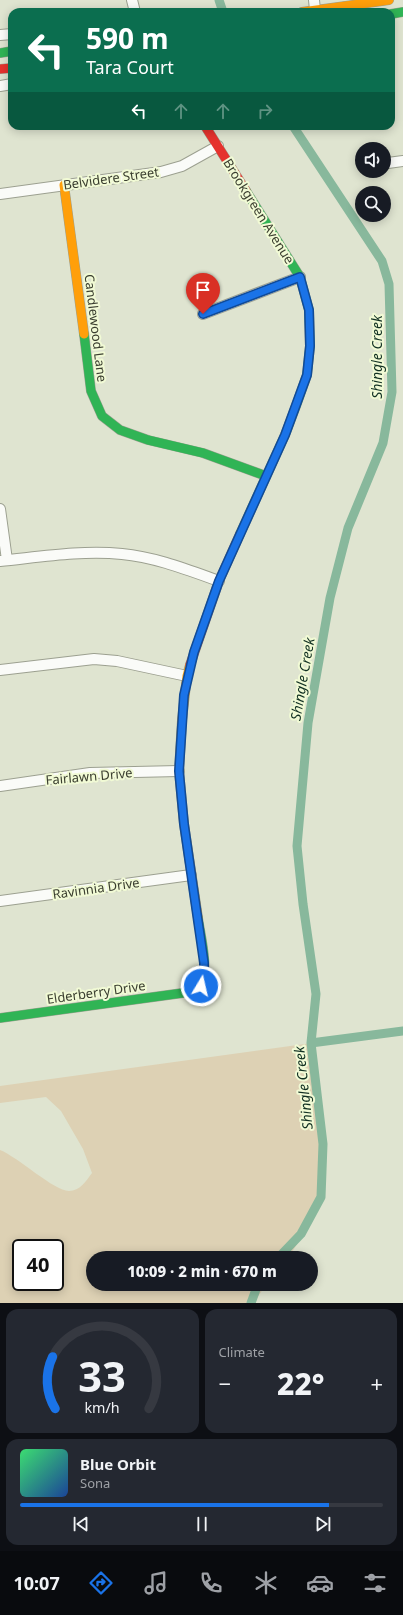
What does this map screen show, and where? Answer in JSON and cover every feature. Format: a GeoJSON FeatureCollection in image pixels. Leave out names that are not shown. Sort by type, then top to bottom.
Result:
{"type":"FeatureCollection","features":[{"type":"Feature","properties":{"kind":"street"},"geometry":{"type":"LineString","coordinates":[[314,5],[390,0]]}},
{"type":"Feature","properties":{"kind":"street","name":"Brookgreen Avenue"},"geometry":{"type":"LineString","coordinates":[[196,990],[201,986],[203,981],[204,963],[184,824],[179,771],[182,720],[187,676],[219,581],[285,435],[307,375],[310,346],[309,310],[300,277],[208,130]]}},
{"type":"Feature","properties":{"kind":"street","name":"Belvidere Street"},"geometry":{"type":"LineString","coordinates":[[0,194],[161,172],[182,166],[218,146]]}},
{"type":"Feature","properties":{"kind":"street"},"geometry":{"type":"LineString","coordinates":[[391,163],[403,161]]}},
{"type":"Feature","properties":{"kind":"street","name":"Candlewood Lane"},"geometry":{"type":"LineString","coordinates":[[64,185],[91,391],[102,416],[120,430],[141,438],[203,453],[266,476]]}},
{"type":"Feature","properties":{"kind":"street"},"geometry":{"type":"LineString","coordinates":[[203,314],[300,277]]}},
{"type":"Feature","properties":{"kind":"street"},"geometry":{"type":"LineString","coordinates":[[0,509],[4,561],[69,553],[122,554],[175,565],[219,581]]}},
{"type":"Feature","properties":{"kind":"street"},"geometry":{"type":"LineString","coordinates":[[0,670],[94,659],[118,661],[187,676]]}},
{"type":"Feature","properties":{"kind":"street","name":"Fairlawn Drive"},"geometry":{"type":"LineString","coordinates":[[0,786],[90,773],[179,771]]}},
{"type":"Feature","properties":{"kind":"street","name":"Ravinnia Drive"},"geometry":{"type":"LineString","coordinates":[[0,901],[191,875]]}},
{"type":"Feature","properties":{"kind":"street","name":"Elderberry Drive"},"geometry":{"type":"LineString","coordinates":[[0,1018],[196,990]]}},
{"type":"Feature","properties":{"kind":"shaded area"},"geometry":{"type":"Polygon","coordinates":[[[312,1043],[321,1125],[323,1176],[319,1201],[305,1232],[293,1251],[86,1251],[86,1291],[262,1291],[253,1303],[0,1303],[0,1150],[62,1190],[73,1191],[82,1185],[92,1173],[83,1149],[61,1111],[46,1097],[0,1103],[0,1086],[312,1043]]]}},
{"type":"Feature","properties":{"kind":"waterway","name":"Shingle Creek"},"geometry":{"type":"LineString","coordinates":[[219,0],[222,8]]}},
{"type":"Feature","properties":{"kind":"waterway","name":"Shingle Creek"},"geometry":{"type":"LineString","coordinates":[[285,1251],[301,1234],[321,1197],[323,1144],[311,1043],[316,994],[303,904],[297,846],[308,723],[330,598],[348,528],[383,443],[392,392],[389,284],[382,261],[296,130]]}},
{"type":"Feature","properties":{"kind":"waterway"},"geometry":{"type":"LineString","coordinates":[[311,1043],[403,1031]]}},
{"type":"Feature","properties":{"kind":"waterway","name":"Shingle Creek"},"geometry":{"type":"LineString","coordinates":[[251,1303],[255,1291]]}},
{"type":"Feature","properties":{"kind":"traffic: fast"},"geometry":{"type":"LineString","coordinates":[[395,13],[403,12]]}},
{"type":"Feature","properties":{"kind":"traffic: fast"},"geometry":{"type":"LineString","coordinates":[[0,53],[8,52]]}},
{"type":"Feature","properties":{"kind":"traffic: fast"},"geometry":{"type":"LineString","coordinates":[[240,534],[285,435],[296,406],[307,375],[310,346],[309,310],[300,277],[246,191]]}},
{"type":"Feature","properties":{"kind":"traffic: fast"},"geometry":{"type":"LineString","coordinates":[[84,334],[91,391],[102,416],[120,430],[148,440],[203,453],[266,476]]}},
{"type":"Feature","properties":{"kind":"traffic: fast"},"geometry":{"type":"LineString","coordinates":[[0,1018],[190,992],[200,985],[203,979],[204,971],[204,952],[198,918]]}},
{"type":"Feature","properties":{"kind":"traffic: slow"},"geometry":{"type":"LineString","coordinates":[[331,8],[389,0]]}},
{"type":"Feature","properties":{"kind":"traffic: slow"},"geometry":{"type":"LineString","coordinates":[[64,185],[84,334]]}},
{"type":"Feature","properties":{"kind":"traffic: slow"},"geometry":{"type":"LineString","coordinates":[[190,665],[187,676],[182,720],[179,771],[184,824],[198,918]]}},
{"type":"Feature","properties":{"kind":"traffic: jam"},"geometry":{"type":"LineString","coordinates":[[0,69],[8,68]]}},
{"type":"Feature","properties":{"kind":"traffic: jam"},"geometry":{"type":"LineString","coordinates":[[208,130],[246,191]]}},
{"type":"Feature","properties":{"kind":"traffic: jam"},"geometry":{"type":"LineString","coordinates":[[190,665],[219,581],[240,534]]}},
{"type":"Feature","properties":{"kind":"route"},"geometry":{"type":"LineString","coordinates":[[201,986],[204,976],[204,963],[184,824],[179,771],[184,695],[187,676],[219,581],[285,435],[296,406],[307,375],[310,346],[309,310],[300,277],[203,314]]}}]}
